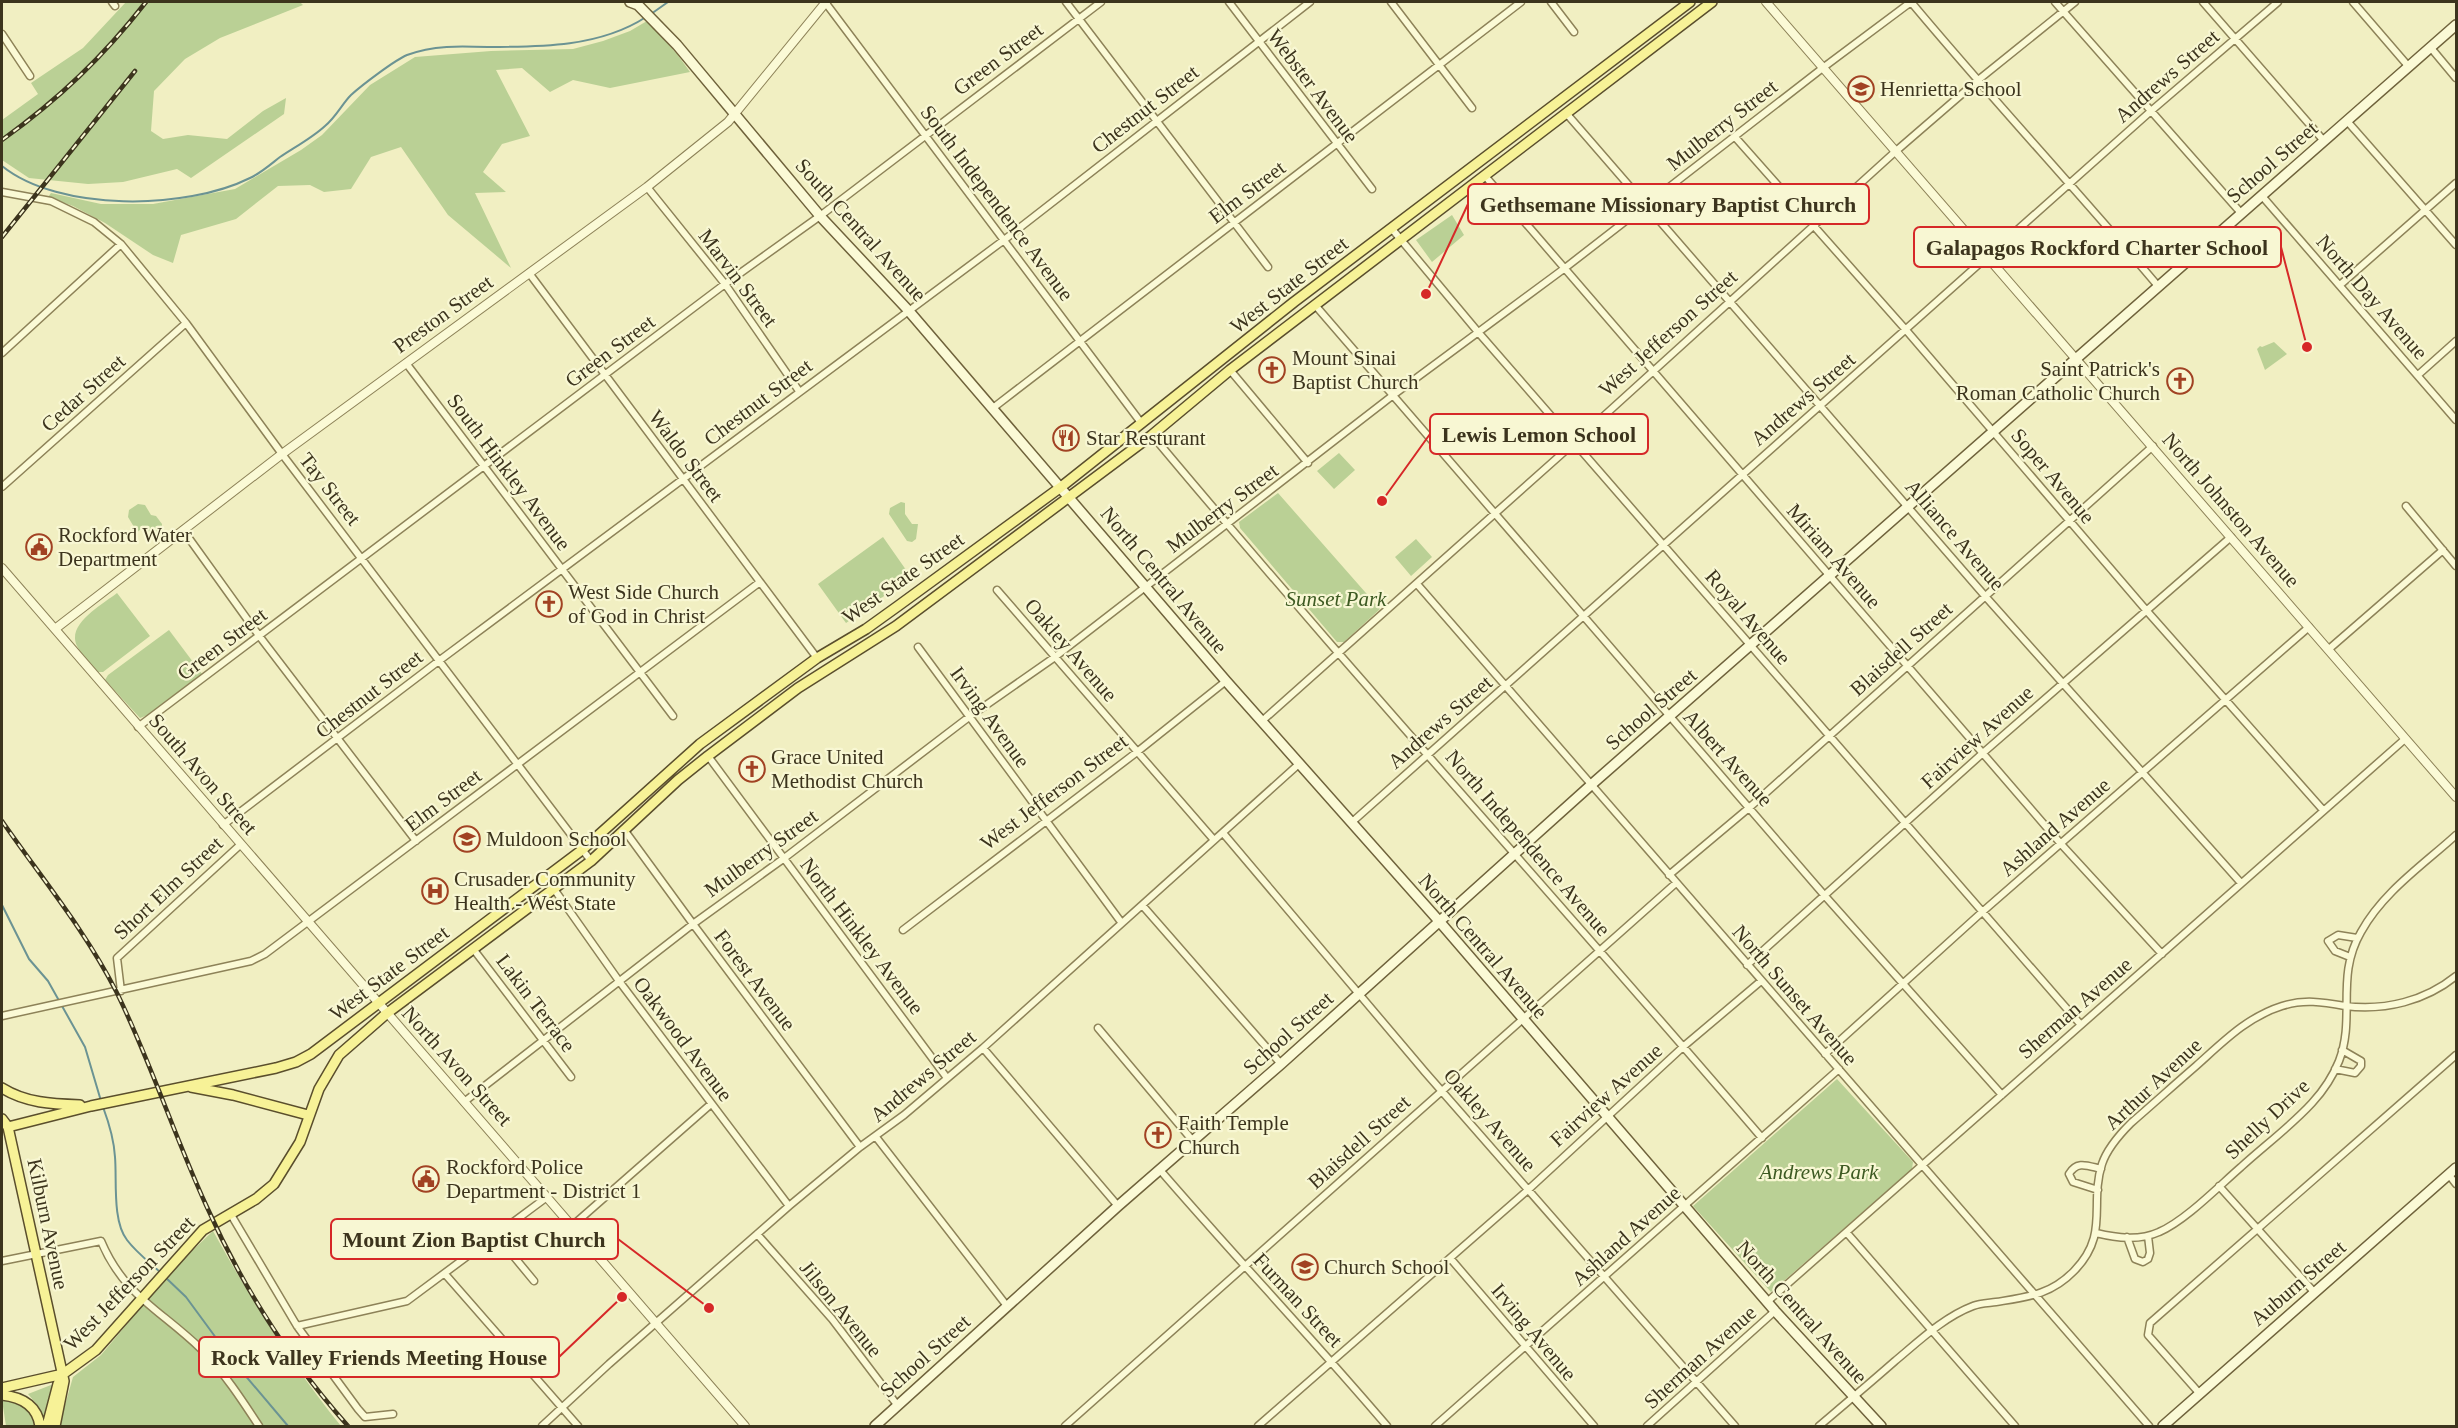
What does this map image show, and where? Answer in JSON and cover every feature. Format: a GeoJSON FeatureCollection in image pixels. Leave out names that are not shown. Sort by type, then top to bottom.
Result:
{"type":"FeatureCollection","features":[{"type":"Feature","properties":{"kind":"main road","name":"West State Street"},"geometry":{"type":"LineString","coordinates":[[4,1124],[296,1062],[311,1054],[582,850],[700,744],[817,658],[874,623],[1060,487],[1294,302],[1690,2]]}},
{"type":"Feature","properties":{"kind":"main road","name":"West State Street"},"geometry":{"type":"LineString","coordinates":[[230,1213],[256,1199],[274,1184],[300,1142],[319,1089],[339,1056],[386,1014],[591,861],[678,780],[708,756],[798,688],[896,626],[1152,435],[1230,370],[1712,2]]}},
{"type":"Feature","properties":{"kind":"main road","name":"South Central Avenue"},"geometry":{"type":"LineString","coordinates":[[634,3],[660,26],[735,111],[820,216],[908,310],[1060,487]]}},
{"type":"Feature","properties":{"kind":"main road","name":"School Street"},"geometry":{"type":"LineString","coordinates":[[875,1426],[1118,1206],[1281,1064],[1591,785],[2457,25]]}},
{"type":"Feature","properties":{"kind":"main road","name":"North Central Avenue"},"geometry":{"type":"LineString","coordinates":[[1060,487],[1226,681],[1439,921],[1767,1302],[1881,1426]]}},
{"type":"Feature","properties":{"kind":"main road"},"geometry":{"type":"LineString","coordinates":[[187,1086],[233,1095],[308,1115]]}},
{"type":"Feature","properties":{"kind":"main road"},"geometry":{"type":"LineString","coordinates":[[2,1088],[22,1098],[44,1103],[96,1105]]}},
{"type":"Feature","properties":{"kind":"main road","name":"Kilburn Avenue"},"geometry":{"type":"LineString","coordinates":[[4,1124],[63,1374],[63,1391],[55,1426]]}},
{"type":"Feature","properties":{"kind":"main road","name":"Auburn Street"},"geometry":{"type":"LineString","coordinates":[[2163,1426],[2457,1168]]}},
{"type":"Feature","properties":{"kind":"main road","name":"West Jefferson Street"},"geometry":{"type":"LineString","coordinates":[[2,1388],[63,1374],[96,1350],[202,1230],[230,1213]]}},
{"type":"Feature","properties":{"kind":"main road"},"geometry":{"type":"LineString","coordinates":[[47,1426],[58,1383],[63,1374]]}},
{"type":"Feature","properties":{"kind":"main road"},"geometry":{"type":"LineString","coordinates":[[2,1395],[25,1401],[35,1410],[40,1426]]}},
{"type":"Feature","properties":{"kind":"street","name":"Preston Street"},"geometry":{"type":"LineString","coordinates":[[55,629],[282,454],[647,187],[728,122],[825,2]]}},
{"type":"Feature","properties":{"kind":"street","name":"South Independence Avenue"},"geometry":{"type":"LineString","coordinates":[[825,2],[1142,423]]}},
{"type":"Feature","properties":{"kind":"street"},"geometry":{"type":"LineString","coordinates":[[1066,2],[1268,267]]}},
{"type":"Feature","properties":{"kind":"street","name":"Green Street"},"geometry":{"type":"LineString","coordinates":[[138,727],[725,284],[820,216],[1101,2]]}},
{"type":"Feature","properties":{"kind":"street","name":"Webster Avenue"},"geometry":{"type":"LineString","coordinates":[[1229,2],[1372,189]]}},
{"type":"Feature","properties":{"kind":"street","name":"Chestnut Street"},"geometry":{"type":"LineString","coordinates":[[223,825],[799,391],[1004,240],[1310,2]]}},
{"type":"Feature","properties":{"kind":"street"},"geometry":{"type":"LineString","coordinates":[[1391,2],[1472,108]]}},
{"type":"Feature","properties":{"kind":"street","name":"Elm Street"},"geometry":{"type":"LineString","coordinates":[[993,408],[1521,2]]}},
{"type":"Feature","properties":{"kind":"street"},"geometry":{"type":"LineString","coordinates":[[1551,2],[1574,32]]}},
{"type":"Feature","properties":{"kind":"street","name":"North Johnston Avenue"},"geometry":{"type":"LineString","coordinates":[[1766,2],[2457,797]]}},
{"type":"Feature","properties":{"kind":"street"},"geometry":{"type":"LineString","coordinates":[[1911,2],[1977,81],[2071,183],[2158,286]]}},
{"type":"Feature","properties":{"kind":"street","name":"Mulberry Street"},"geometry":{"type":"LineString","coordinates":[[464,1102],[693,924],[783,859],[969,717],[1055,657],[1392,396],[1565,268],[1911,2]]}},
{"type":"Feature","properties":{"kind":"street"},"geometry":{"type":"LineString","coordinates":[[2055,2],[2241,213]]}},
{"type":"Feature","properties":{"kind":"street","name":"West Jefferson Street"},"geometry":{"type":"LineString","coordinates":[[1262,721],[1575,443],[1896,151],[1977,81],[2075,2]]}},
{"type":"Feature","properties":{"kind":"street"},"geometry":{"type":"LineString","coordinates":[[2203,2],[2324,141]]}},
{"type":"Feature","properties":{"kind":"street","name":"Andrews Street"},"geometry":{"type":"LineString","coordinates":[[1351,823],[2151,111],[2278,2]]}},
{"type":"Feature","properties":{"kind":"street"},"geometry":{"type":"LineString","coordinates":[[2353,2],[2409,67]]}},
{"type":"Feature","properties":{"kind":"street"},"geometry":{"type":"LineString","coordinates":[[2,34],[30,76]]}},
{"type":"Feature","properties":{"kind":"street"},"geometry":{"type":"LineString","coordinates":[[2431,48],[2457,78]]}},
{"type":"Feature","properties":{"kind":"street","name":"Alliance Avenue"},"geometry":{"type":"LineString","coordinates":[[1566,113],[2062,684],[2241,883]]}},
{"type":"Feature","properties":{"kind":"street"},"geometry":{"type":"LineString","coordinates":[[2347,121],[2457,245]]}},
{"type":"Feature","properties":{"kind":"street","name":"Soper Avenue"},"geometry":{"type":"LineString","coordinates":[[1735,137],[1994,430],[2069,522],[2323,810]]}},
{"type":"Feature","properties":{"kind":"street","name":"Miriam Avenue"},"geometry":{"type":"LineString","coordinates":[[1485,176],[2061,844],[2162,954]]}},
{"type":"Feature","properties":{"kind":"street"},"geometry":{"type":"LineString","coordinates":[[2340,285],[2457,183]]}},
{"type":"Feature","properties":{"kind":"street","name":"Marvin Street"},"geometry":{"type":"LineString","coordinates":[[647,187],[725,284],[799,391]]}},
{"type":"Feature","properties":{"kind":"street","name":"Tay Street"},"geometry":{"type":"LineString","coordinates":[[2,192],[51,201],[94,222],[121,244],[186,323],[282,454],[591,861]]}},
{"type":"Feature","properties":{"kind":"street","name":"North Day Avenue"},"geometry":{"type":"LineString","coordinates":[[2262,196],[2457,420]]}},
{"type":"Feature","properties":{"kind":"street","name":"Royal Avenue"},"geometry":{"type":"LineString","coordinates":[[1392,229],[1663,546],[2081,1025]]}},
{"type":"Feature","properties":{"kind":"street"},"geometry":{"type":"LineString","coordinates":[[2,353],[121,244]]}},
{"type":"Feature","properties":{"kind":"street","name":"Waldo Street"},"geometry":{"type":"LineString","coordinates":[[529,273],[817,658]]}},
{"type":"Feature","properties":{"kind":"street","name":"Albert Avenue"},"geometry":{"type":"LineString","coordinates":[[1315,305],[1825,896],[2002,1095]]}},
{"type":"Feature","properties":{"kind":"street","name":"Cedar Street"},"geometry":{"type":"LineString","coordinates":[[2,488],[186,323]]}},
{"type":"Feature","properties":{"kind":"street"},"geometry":{"type":"LineString","coordinates":[[2418,375],[2457,341]]}},
{"type":"Feature","properties":{"kind":"street","name":"South Hinkley Avenue"},"geometry":{"type":"LineString","coordinates":[[406,363],[673,716]]}},
{"type":"Feature","properties":{"kind":"street"},"geometry":{"type":"LineString","coordinates":[[1230,370],[1308,463]]}},
{"type":"Feature","properties":{"kind":"street","name":"North Independence Avenue"},"geometry":{"type":"LineString","coordinates":[[1152,435],[1337,653],[1429,754],[1514,855],[1684,1046],[1762,1138]]}},
{"type":"Feature","properties":{"kind":"street","name":"Blaisdell Street"},"geometry":{"type":"LineString","coordinates":[[1669,875],[1750,807],[2153,447]]}},
{"type":"Feature","properties":{"kind":"street"},"geometry":{"type":"LineString","coordinates":[[2406,506],[2457,566]]}},
{"type":"Feature","properties":{"kind":"street"},"geometry":{"type":"LineString","coordinates":[[183,530],[260,637],[416,841]]}},
{"type":"Feature","properties":{"kind":"street","name":"Fairview Avenue"},"geometry":{"type":"LineString","coordinates":[[1747,964],[1984,752],[2231,537]]}},
{"type":"Feature","properties":{"kind":"street"},"geometry":{"type":"LineString","coordinates":[[2329,649],[2443,550]]}},
{"type":"Feature","properties":{"kind":"street","name":"South Avon Street"},"geometry":{"type":"LineString","coordinates":[[2,568],[377,1003]]}},
{"type":"Feature","properties":{"kind":"street","name":"Elm Street"},"geometry":{"type":"LineString","coordinates":[[2,1016],[251,961],[266,954],[760,582]]}},
{"type":"Feature","properties":{"kind":"street","name":"North Sunset Avenue"},"geometry":{"type":"LineString","coordinates":[[1417,584],[2149,1426]]}},
{"type":"Feature","properties":{"kind":"street","name":"Oakley Avenue"},"geometry":{"type":"LineString","coordinates":[[997,590],[1214,840]]}},
{"type":"Feature","properties":{"kind":"street","name":"Ashland Avenue"},"geometry":{"type":"LineString","coordinates":[[1825,1054],[1981,913],[2309,627]]}},
{"type":"Feature","properties":{"kind":"street","name":"Irving Avenue"},"geometry":{"type":"LineString","coordinates":[[918,647],[1121,922]]}},
{"type":"Feature","properties":{"kind":"street","name":"West Jefferson Street"},"geometry":{"type":"LineString","coordinates":[[903,930],[1137,752],[1226,681]]}},
{"type":"Feature","properties":{"kind":"street","name":"Sherman Avenue"},"geometry":{"type":"LineString","coordinates":[[1767,1302],[2405,739]]}},
{"type":"Feature","properties":{"kind":"street","name":"North Hinkley Avenue"},"geometry":{"type":"LineString","coordinates":[[708,756],[947,1078]]}},
{"type":"Feature","properties":{"kind":"street","name":"Andrews Street"},"geometry":{"type":"LineString","coordinates":[[542,1426],[756,1234],[983,1048],[1300,763]]}},
{"type":"Feature","properties":{"kind":"street","name":"Forest Avenue"},"geometry":{"type":"LineString","coordinates":[[625,831],[860,1147]]}},
{"type":"Feature","properties":{"kind":"street","name":"Oakley Avenue"},"geometry":{"type":"LineString","coordinates":[[1223,833],[1441,1090],[1735,1426]]}},
{"type":"Feature","properties":{"kind":"street","name":"Shelly Drive"},"geometry":{"type":"LineString","coordinates":[[2096,1233],[2127,1237],[2148,1236],[2172,1225],[2311,1104],[2327,1084],[2342,1050],[2346,976],[2350,957],[2358,938],[2373,912],[2384,899],[2457,835]]}},
{"type":"Feature","properties":{"kind":"street","name":"Short Elm Street"},"geometry":{"type":"LineString","coordinates":[[121,991],[117,958],[240,845]]}},
{"type":"Feature","properties":{"kind":"street","name":"Blaisdell Street"},"geometry":{"type":"LineString","coordinates":[[1065,1426],[1676,883]]}},
{"type":"Feature","properties":{"kind":"street","name":"Oakwood Avenue"},"geometry":{"type":"LineString","coordinates":[[554,889],[619,981],[789,1206]]}},
{"type":"Feature","properties":{"kind":"street"},"geometry":{"type":"LineString","coordinates":[[1142,905],[1281,1064]]}},
{"type":"Feature","properties":{"kind":"street"},"geometry":{"type":"LineString","coordinates":[[2350,957],[2335,951],[2328,941],[2338,935],[2358,938]]}},
{"type":"Feature","properties":{"kind":"street","name":"Lakin Terrace"},"geometry":{"type":"LineString","coordinates":[[474,950],[571,1077]]}},
{"type":"Feature","properties":{"kind":"street","name":"Arthur Avenue"},"geometry":{"type":"LineString","coordinates":[[1819,1426],[1931,1330],[1974,1305],[2036,1296],[2054,1287],[2072,1273],[2085,1257],[2096,1233],[2101,1169],[2104,1158],[2123,1131],[2251,1019],[2282,1005],[2304,1001],[2346,1006],[2378,1006],[2409,1002],[2433,992],[2457,976]]}},
{"type":"Feature","properties":{"kind":"street","name":"Fairview Avenue"},"geometry":{"type":"LineString","coordinates":[[1258,1426],[1529,1189],[1684,1046],[1761,981]]}},
{"type":"Feature","properties":{"kind":"street","name":"North Avon Street"},"geometry":{"type":"LineString","coordinates":[[377,1003],[745,1426]]}},
{"type":"Feature","properties":{"kind":"street"},"geometry":{"type":"LineString","coordinates":[[1098,1028],[1193,1141]]}},
{"type":"Feature","properties":{"kind":"street"},"geometry":{"type":"LineString","coordinates":[[983,1048],[1118,1206]]}},
{"type":"Feature","properties":{"kind":"street"},"geometry":{"type":"LineString","coordinates":[[2335,1069],[2355,1073],[2361,1066],[2359,1059],[2342,1050]]}},
{"type":"Feature","properties":{"kind":"street"},"geometry":{"type":"LineString","coordinates":[[2200,1394],[2148,1335],[2150,1323],[2457,1055]]}},
{"type":"Feature","properties":{"kind":"street","name":"Ashland Avenue"},"geometry":{"type":"LineString","coordinates":[[1435,1426],[1839,1070]]}},
{"type":"Feature","properties":{"kind":"street"},"geometry":{"type":"LineString","coordinates":[[572,1226],[711,1104]]}},
{"type":"Feature","properties":{"kind":"street"},"geometry":{"type":"LineString","coordinates":[[876,1137],[1007,1306]]}},
{"type":"Feature","properties":{"kind":"street"},"geometry":{"type":"LineString","coordinates":[[2098,1190],[2073,1182],[2069,1174],[2080,1164],[2101,1169]]}},
{"type":"Feature","properties":{"kind":"street","name":"Furman Street"},"geometry":{"type":"LineString","coordinates":[[1160,1170],[1244,1267],[1332,1361],[1387,1426]]}},
{"type":"Feature","properties":{"kind":"street"},"geometry":{"type":"LineString","coordinates":[[2449,1175],[2457,1184]]}},
{"type":"Feature","properties":{"kind":"street"},"geometry":{"type":"LineString","coordinates":[[2219,1186],[2314,1292]]}},
{"type":"Feature","properties":{"kind":"street"},"geometry":{"type":"LineString","coordinates":[[297,1326],[407,1301],[547,1197]]}},
{"type":"Feature","properties":{"kind":"street"},"geometry":{"type":"LineString","coordinates":[[230,1213],[297,1326],[365,1417],[393,1414]]}},
{"type":"Feature","properties":{"kind":"street"},"geometry":{"type":"LineString","coordinates":[[1847,1233],[2015,1426]]}},
{"type":"Feature","properties":{"kind":"street"},"geometry":{"type":"LineString","coordinates":[[496,1234],[534,1281]]}},
{"type":"Feature","properties":{"kind":"street","name":"Jilson Avenue"},"geometry":{"type":"LineString","coordinates":[[756,1234],[832,1319],[897,1406]]}},
{"type":"Feature","properties":{"kind":"street"},"geometry":{"type":"LineString","coordinates":[[2127,1237],[2135,1259],[2143,1262],[2148,1259],[2150,1253],[2148,1236]]}},
{"type":"Feature","properties":{"kind":"street"},"geometry":{"type":"LineString","coordinates":[[2,1261],[101,1241],[118,1275],[141,1300],[192,1341],[214,1363],[259,1426]]}},
{"type":"Feature","properties":{"kind":"street","name":"Irving Avenue"},"geometry":{"type":"LineString","coordinates":[[1450,1258],[1594,1426]]}},
{"type":"Feature","properties":{"kind":"street"},"geometry":{"type":"LineString","coordinates":[[445,1274],[578,1426]]}},
{"type":"Feature","properties":{"kind":"street","name":"Sherman Avenue"},"geometry":{"type":"LineString","coordinates":[[1647,1426],[1775,1311]]}},
{"type":"Feature","properties":{"kind":"green space"},"geometry":{"type":"Polygon","coordinates":[[[126,2],[300,2],[303,5],[220,38],[185,59],[154,91],[151,131],[163,139],[188,135],[227,139],[263,111],[286,98],[284,114],[191,178],[177,169],[123,182],[88,184],[29,178],[2,160],[2,120],[38,94],[31,83],[83,48],[126,2]]]}},
{"type":"Feature","properties":{"kind":"green space"},"geometry":{"type":"Polygon","coordinates":[[[647,21],[690,72],[610,88],[573,80],[550,92],[522,68],[496,70],[530,136],[502,144],[483,172],[506,192],[475,193],[511,268],[448,215],[401,147],[371,157],[351,189],[324,192],[310,185],[278,186],[236,219],[181,235],[173,263],[153,255],[105,223],[73,206],[48,197],[51,193],[101,204],[153,204],[235,189],[322,135],[370,85],[415,57],[491,51],[573,49],[630,31],[647,21]]]}},
{"type":"Feature","properties":{"kind":"green space"},"geometry":{"type":"Polygon","coordinates":[[[1452,215],[1464,235],[1432,262],[1416,240],[1452,215]]]}},
{"type":"Feature","properties":{"kind":"green space"},"geometry":{"type":"Polygon","coordinates":[[[2274,342],[2287,354],[2265,370],[2257,349],[2274,342]]]}},
{"type":"Feature","properties":{"kind":"green space"},"geometry":{"type":"Polygon","coordinates":[[[1339,453],[1355,470],[1334,489],[1317,471],[1339,453]]]}},
{"type":"Feature","properties":{"kind":"green space","name":"Sunset Park"},"geometry":{"type":"Polygon","coordinates":[[[1278,493],[1380,609],[1344,642],[1337,642],[1240,528],[1239,522],[1278,493]]]}},
{"type":"Feature","properties":{"kind":"green space"},"geometry":{"type":"Polygon","coordinates":[[[901,502],[905,503],[905,514],[912,524],[918,524],[916,539],[912,542],[907,541],[889,514],[890,508],[901,502]]]}},
{"type":"Feature","properties":{"kind":"green space"},"geometry":{"type":"Polygon","coordinates":[[[138,504],[145,505],[151,515],[156,516],[162,524],[162,529],[150,538],[143,528],[137,532],[128,517],[129,510],[138,504]]]}},
{"type":"Feature","properties":{"kind":"green space"},"geometry":{"type":"Polygon","coordinates":[[[883,537],[911,577],[846,623],[818,584],[883,537]]]}},
{"type":"Feature","properties":{"kind":"green space"},"geometry":{"type":"Polygon","coordinates":[[[1416,539],[1432,557],[1411,576],[1395,557],[1416,539]]]}},
{"type":"Feature","properties":{"kind":"green space"},"geometry":{"type":"Polygon","coordinates":[[[117,593],[150,636],[103,672],[98,672],[77,646],[75,638],[81,622],[117,593]]]}},
{"type":"Feature","properties":{"kind":"green space"},"geometry":{"type":"Polygon","coordinates":[[[169,630],[202,674],[148,715],[140,718],[105,680],[108,675],[169,630]]]}},
{"type":"Feature","properties":{"kind":"green space","name":"Andrews Park"},"geometry":{"type":"Polygon","coordinates":[[[1837,1079],[1913,1162],[1912,1169],[1771,1292],[1693,1206],[1837,1079]]]}},
{"type":"Feature","properties":{"kind":"green space"},"geometry":{"type":"Polygon","coordinates":[[[213,1231],[273,1332],[341,1426],[59,1426],[73,1377],[101,1355],[175,1267],[213,1231]]]}},
{"type":"Feature","properties":{"kind":"green space"},"geometry":{"type":"Polygon","coordinates":[[[51,1385],[54,1387],[45,1426],[38,1406],[28,1394],[51,1385]]]}},
{"type":"Feature","properties":{"kind":"green space"},"geometry":{"type":"Polygon","coordinates":[[[2,1400],[15,1401],[28,1409],[36,1426],[6,1426],[2,1400]]]}},
{"type":"Feature","properties":{"kind":"waterway"},"geometry":{"type":"LineString","coordinates":[[651,14],[668,2]]}},
{"type":"Feature","properties":{"kind":"waterway"},"geometry":{"type":"LineString","coordinates":[[2,166],[26,181],[56,192],[89,198],[123,201],[158,200],[223,189],[258,174],[320,130],[351,95],[407,55],[427,49],[447,47],[529,47],[590,40],[628,27],[646,17]]}},
{"type":"Feature","properties":{"kind":"waterway"},"geometry":{"type":"LineString","coordinates":[[2,905],[29,959],[48,981],[85,1047],[101,1101]]}},
{"type":"Feature","properties":{"kind":"waterway"},"geometry":{"type":"LineString","coordinates":[[103,1107],[114,1144],[116,1200],[122,1232],[134,1249],[160,1272]]}},
{"type":"Feature","properties":{"kind":"waterway"},"geometry":{"type":"LineString","coordinates":[[164,1276],[186,1297],[233,1361],[288,1426]]}},
{"type":"Feature","properties":{"kind":"railway"},"geometry":{"type":"LineString","coordinates":[[2,140],[61,93],[97,59],[146,2]]}},
{"type":"Feature","properties":{"kind":"railway"},"geometry":{"type":"LineString","coordinates":[[2,237],[135,71]]}},
{"type":"Feature","properties":{"kind":"railway"},"geometry":{"type":"LineString","coordinates":[[2,821],[104,968],[140,1044],[206,1205],[251,1293],[306,1375],[348,1426]]}},
{"type":"Feature","properties":{"kind":"place","name":"Henrietta School"},"geometry":{"type":"Point","coordinates":[1861,89]}},
{"type":"Feature","properties":{"kind":"place","name":"Gethsemane Missionary Baptist Church"},"geometry":{"type":"Point","coordinates":[1426,294]}},
{"type":"Feature","properties":{"kind":"place","name":"Galapagos Rockford Charter School"},"geometry":{"type":"Point","coordinates":[2307,347]}},
{"type":"Feature","properties":{"kind":"place","name":"Mount Sinai Baptist Church"},"geometry":{"type":"Point","coordinates":[1272,370]}},
{"type":"Feature","properties":{"kind":"place","name":"Saint Patrick's Roman Catholic Church"},"geometry":{"type":"Point","coordinates":[2180,381]}},
{"type":"Feature","properties":{"kind":"place","name":"Star Resturant"},"geometry":{"type":"Point","coordinates":[1066,438]}},
{"type":"Feature","properties":{"kind":"place","name":"Lewis Lemon School"},"geometry":{"type":"Point","coordinates":[1382,501]}},
{"type":"Feature","properties":{"kind":"place","name":"Rockford Water Department"},"geometry":{"type":"Point","coordinates":[39,547]}},
{"type":"Feature","properties":{"kind":"place","name":"West Side Church of God in Christ"},"geometry":{"type":"Point","coordinates":[549,604]}},
{"type":"Feature","properties":{"kind":"place","name":"Grace United Methodist Church"},"geometry":{"type":"Point","coordinates":[752,769]}},
{"type":"Feature","properties":{"kind":"place","name":"Muldoon School"},"geometry":{"type":"Point","coordinates":[467,839]}},
{"type":"Feature","properties":{"kind":"place","name":"Crusader Community Health - West State"},"geometry":{"type":"Point","coordinates":[435,891]}},
{"type":"Feature","properties":{"kind":"place","name":"Faith Temple Church"},"geometry":{"type":"Point","coordinates":[1158,1135]}},
{"type":"Feature","properties":{"kind":"place","name":"Rockford Police Department - District 1"},"geometry":{"type":"Point","coordinates":[426,1179]}},
{"type":"Feature","properties":{"kind":"place","name":"Church School"},"geometry":{"type":"Point","coordinates":[1305,1267]}},
{"type":"Feature","properties":{"kind":"place","name":"Rock Valley Friends Meeting House"},"geometry":{"type":"Point","coordinates":[622,1297]}},
{"type":"Feature","properties":{"kind":"place","name":"Mount Zion Baptist Church"},"geometry":{"type":"Point","coordinates":[709,1308]}}]}
